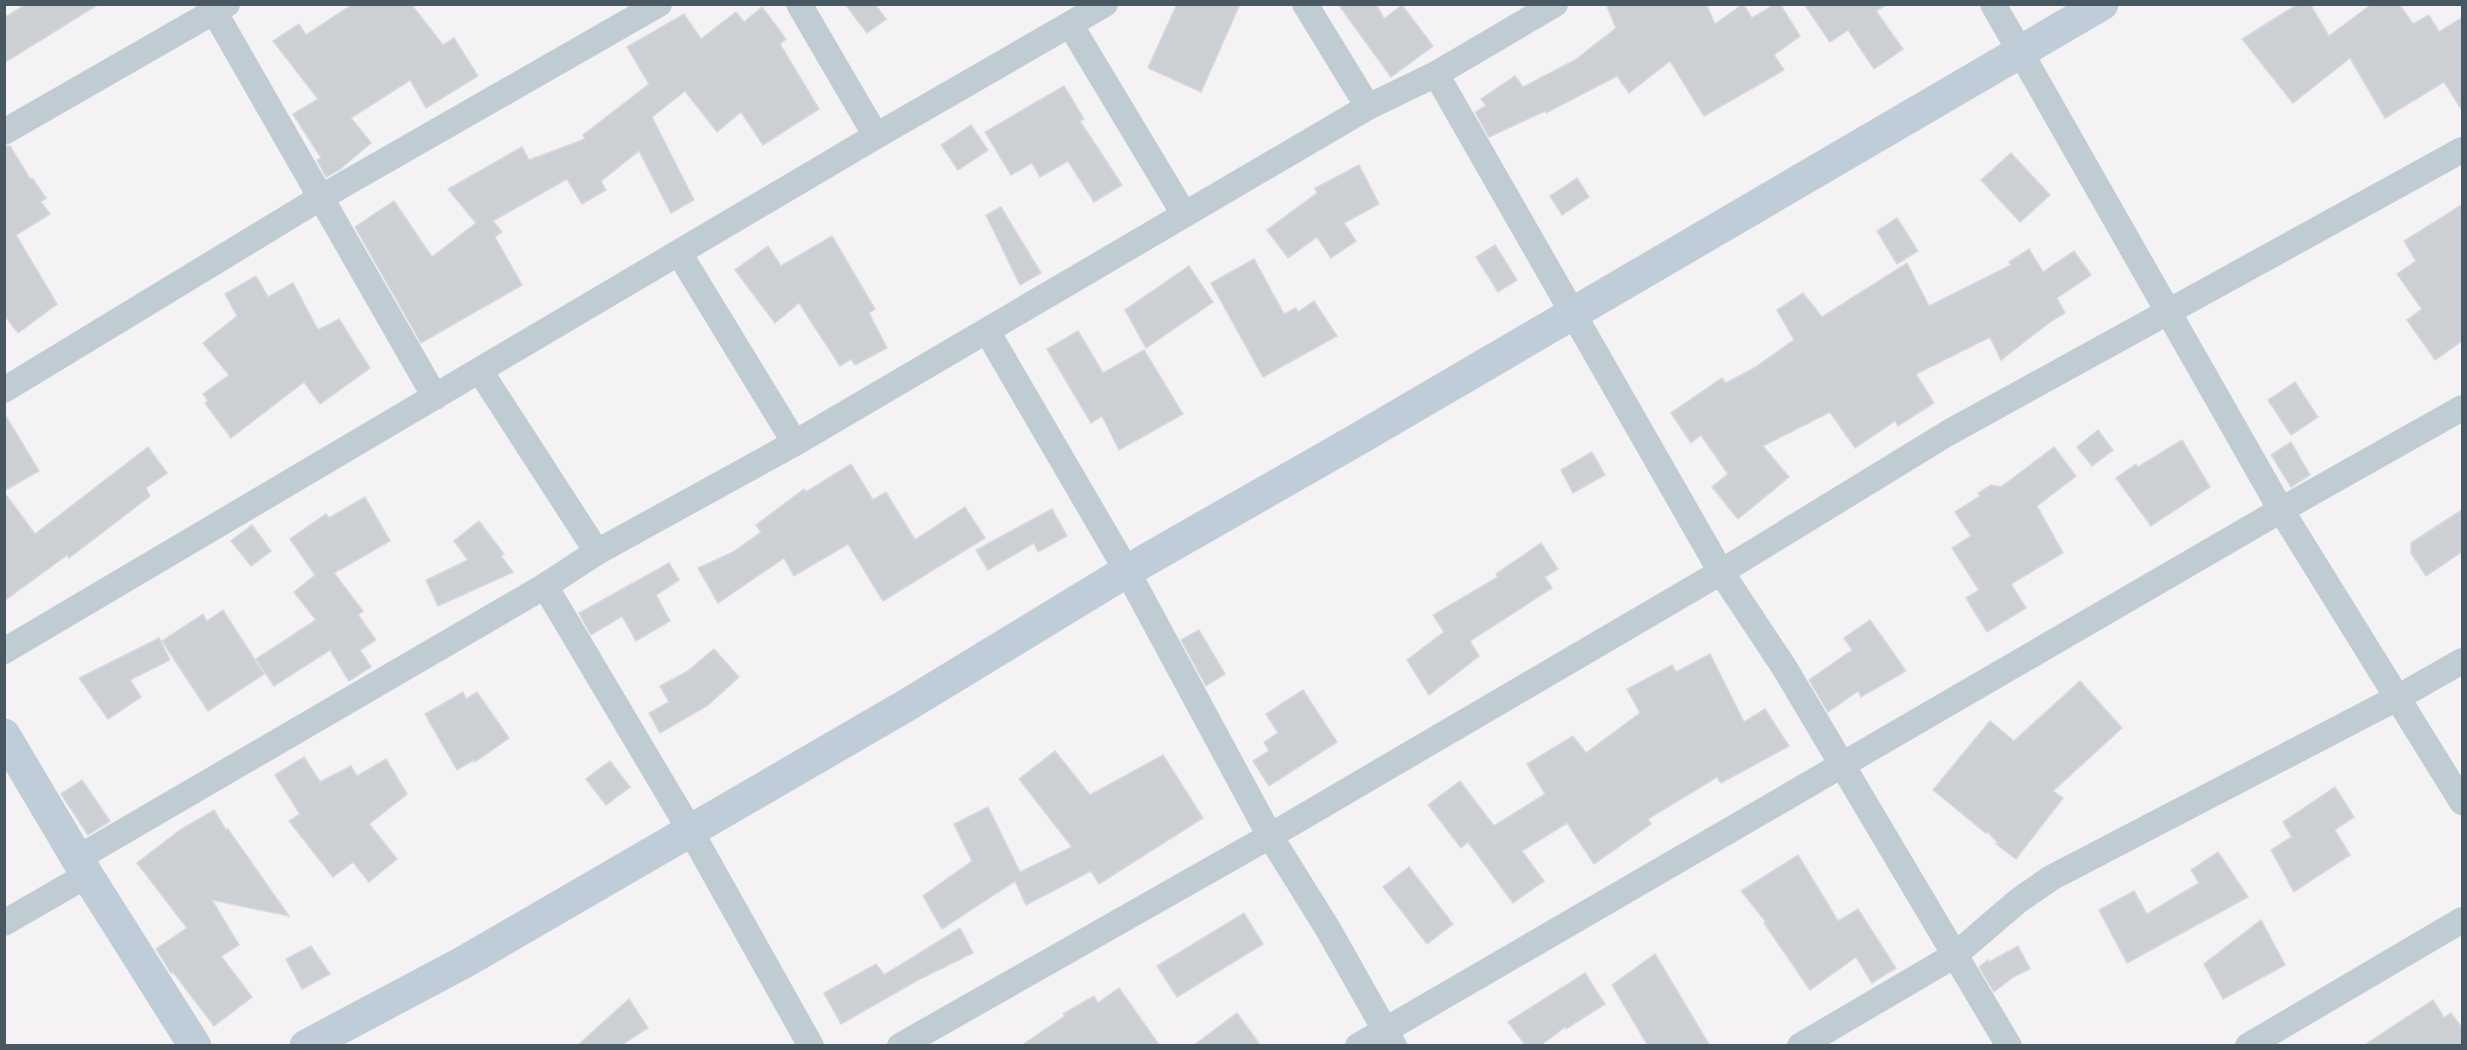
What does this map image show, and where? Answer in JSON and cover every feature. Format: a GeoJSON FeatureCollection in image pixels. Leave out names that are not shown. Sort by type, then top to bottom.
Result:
{"type":"FeatureCollection","features":[{"type":"Feature","properties":{"kind":"street"},"geometry":{"type":"LineString","coordinates":[[4,390],[320,198],[659,4]]}},
{"type":"Feature","properties":{"kind":"street"},"geometry":{"type":"LineString","coordinates":[[799,4],[876,136]]}},
{"type":"Feature","properties":{"kind":"street"},"geometry":{"type":"LineString","coordinates":[[4,651],[876,136],[1071,26],[1105,4]]}},
{"type":"Feature","properties":{"kind":"street"},"geometry":{"type":"LineString","coordinates":[[1305,4],[1368,107]]}},
{"type":"Feature","properties":{"kind":"street"},"geometry":{"type":"LineString","coordinates":[[4,923],[83,866],[545,586],[597,552],[795,443],[1368,107],[1436,74],[1555,4]]}},
{"type":"Feature","properties":{"kind":"street"},"geometry":{"type":"LineString","coordinates":[[1994,4],[2281,510],[2463,802]]}},
{"type":"Feature","properties":{"kind":"street"},"geometry":{"type":"LineString","coordinates":[[306,1046],[464,962],[908,705],[1127,572],[2102,4]]}},
{"type":"Feature","properties":{"kind":"street"},"geometry":{"type":"LineString","coordinates":[[4,132],[217,7],[320,198],[435,397]]}},
{"type":"Feature","properties":{"kind":"street"},"geometry":{"type":"LineString","coordinates":[[1071,26],[1184,214]]}},
{"type":"Feature","properties":{"kind":"street"},"geometry":{"type":"LineString","coordinates":[[1436,74],[1721,572],[1784,667],[2009,1046]]}},
{"type":"Feature","properties":{"kind":"street"},"geometry":{"type":"LineString","coordinates":[[900,1046],[1270,836],[1721,572],[1947,433],[2463,150]]}},
{"type":"Feature","properties":{"kind":"street"},"geometry":{"type":"LineString","coordinates":[[679,253],[795,443]]}},
{"type":"Feature","properties":{"kind":"street"},"geometry":{"type":"LineString","coordinates":[[987,331],[1127,572],[1270,836],[1328,929],[1389,1038]]}},
{"type":"Feature","properties":{"kind":"street"},"geometry":{"type":"LineString","coordinates":[[480,371],[597,552]]}},
{"type":"Feature","properties":{"kind":"street"},"geometry":{"type":"LineString","coordinates":[[1358,1046],[1389,1038],[1842,764],[2281,510],[2463,408]]}},
{"type":"Feature","properties":{"kind":"street"},"geometry":{"type":"LineString","coordinates":[[545,586],[690,830],[812,1046]]}},
{"type":"Feature","properties":{"kind":"street"},"geometry":{"type":"LineString","coordinates":[[1800,1046],[1955,955],[2018,901],[2051,878],[2397,698],[2463,661]]}},
{"type":"Feature","properties":{"kind":"street"},"geometry":{"type":"LineString","coordinates":[[4,735],[195,1046]]}},
{"type":"Feature","properties":{"kind":"street"},"geometry":{"type":"LineString","coordinates":[[2248,1046],[2463,920]]}},
{"type":"Feature","properties":{"kind":"building"},"geometry":{"type":"Polygon","coordinates":[[[26,4],[99,4],[4,63],[4,18],[26,4]]]}},
{"type":"Feature","properties":{"kind":"building"},"geometry":{"type":"Polygon","coordinates":[[[353,4],[411,4],[443,45],[454,38],[478,76],[426,108],[410,80],[351,118],[371,143],[339,170],[326,177],[317,160],[321,158],[293,114],[318,99],[273,41],[299,24],[306,35],[353,4]]]}},
{"type":"Feature","properties":{"kind":"building"},"geometry":{"type":"Polygon","coordinates":[[[845,4],[875,4],[886,19],[867,33],[845,4]]]}},
{"type":"Feature","properties":{"kind":"building"},"geometry":{"type":"Polygon","coordinates":[[[1177,4],[1240,4],[1201,92],[1148,68],[1177,4]]]}},
{"type":"Feature","properties":{"kind":"building"},"geometry":{"type":"Polygon","coordinates":[[[1338,4],[1376,4],[1384,19],[1402,5],[1433,46],[1391,77],[1338,4]]]}},
{"type":"Feature","properties":{"kind":"building"},"geometry":{"type":"Polygon","coordinates":[[[1606,4],[1706,4],[1715,24],[1743,4],[1752,18],[1775,4],[1780,4],[1800,36],[1774,55],[1784,70],[1704,116],[1670,61],[1629,93],[1617,76],[1546,113],[1545,111],[1489,137],[1475,112],[1486,106],[1481,99],[1515,76],[1523,87],[1575,60],[1616,28],[1606,4]]]}},
{"type":"Feature","properties":{"kind":"building"},"geometry":{"type":"Polygon","coordinates":[[[1804,4],[1887,4],[1876,11],[1903,49],[1874,69],[1848,30],[1830,42],[1804,4]]]}},
{"type":"Feature","properties":{"kind":"building"},"geometry":{"type":"Polygon","coordinates":[[[2298,4],[2310,4],[2329,36],[2372,4],[2399,4],[2413,24],[2429,15],[2439,32],[2463,17],[2463,112],[2444,82],[2385,118],[2350,58],[2293,103],[2242,39],[2298,4]]]}},
{"type":"Feature","properties":{"kind":"building"},"geometry":{"type":"Polygon","coordinates":[[[762,7],[786,39],[780,44],[819,109],[763,145],[741,112],[717,132],[685,91],[652,117],[694,200],[671,213],[639,151],[601,181],[606,190],[582,204],[567,179],[493,221],[502,232],[495,237],[522,285],[421,343],[355,227],[394,201],[432,257],[476,223],[448,189],[522,147],[529,160],[585,139],[583,135],[649,84],[627,47],[684,14],[701,39],[736,12],[744,22],[762,7]]]}},
{"type":"Feature","properties":{"kind":"building"},"geometry":{"type":"Polygon","coordinates":[[[1064,86],[1084,119],[1080,121],[1122,185],[1094,202],[1068,161],[1040,177],[1032,163],[1011,175],[985,132],[1064,86]]]}},
{"type":"Feature","properties":{"kind":"building"},"geometry":{"type":"Polygon","coordinates":[[[971,125],[988,150],[958,170],[941,145],[971,125]]]}},
{"type":"Feature","properties":{"kind":"building"},"geometry":{"type":"Polygon","coordinates":[[[10,146],[30,179],[32,178],[46,198],[41,202],[50,214],[16,235],[57,304],[18,333],[4,315],[4,147],[10,146]]]}},
{"type":"Feature","properties":{"kind":"building"},"geometry":{"type":"Polygon","coordinates":[[[2011,153],[2050,195],[2020,222],[1981,180],[2011,153]]]}},
{"type":"Feature","properties":{"kind":"building"},"geometry":{"type":"Polygon","coordinates":[[[1359,165],[1379,204],[1344,223],[1356,241],[1331,258],[1317,237],[1288,258],[1267,230],[1317,193],[1315,188],[1359,165]]]}},
{"type":"Feature","properties":{"kind":"building"},"geometry":{"type":"Polygon","coordinates":[[[1577,178],[1589,197],[1562,215],[1550,196],[1577,178]]]}},
{"type":"Feature","properties":{"kind":"building"},"geometry":{"type":"Polygon","coordinates":[[[2463,204],[2463,340],[2435,360],[2407,320],[2422,309],[2397,274],[2416,261],[2404,241],[2463,204]]]}},
{"type":"Feature","properties":{"kind":"building"},"geometry":{"type":"Polygon","coordinates":[[[1001,207],[1041,273],[1020,285],[986,215],[1001,207]]]}},
{"type":"Feature","properties":{"kind":"building"},"geometry":{"type":"Polygon","coordinates":[[[1897,218],[1918,251],[1897,264],[1877,231],[1897,218]]]}},
{"type":"Feature","properties":{"kind":"building"},"geometry":{"type":"Polygon","coordinates":[[[832,236],[875,309],[869,313],[887,348],[855,365],[851,359],[840,366],[799,303],[775,323],[735,270],[768,246],[781,266],[832,236]]]}},
{"type":"Feature","properties":{"kind":"building"},"geometry":{"type":"Polygon","coordinates":[[[1495,245],[1517,280],[1498,292],[1476,257],[1495,245]]]}},
{"type":"Feature","properties":{"kind":"building"},"geometry":{"type":"Polygon","coordinates":[[[2029,249],[2043,272],[2074,251],[2091,275],[2057,298],[2065,313],[2001,360],[1990,337],[1916,374],[1934,403],[1898,426],[1895,421],[1855,448],[1830,412],[1763,446],[1789,477],[1738,519],[1712,487],[1728,474],[1701,435],[1691,443],[1671,413],[1722,378],[1726,383],[1754,368],[1794,340],[1777,310],[1803,293],[1822,317],[1907,263],[1929,306],[2011,265],[2009,262],[2029,249]]]}},
{"type":"Feature","properties":{"kind":"building"},"geometry":{"type":"Polygon","coordinates":[[[1254,259],[1284,314],[1296,308],[1298,312],[1314,301],[1337,336],[1263,377],[1211,283],[1254,259]]]}},
{"type":"Feature","properties":{"kind":"building"},"geometry":{"type":"Polygon","coordinates":[[[1189,266],[1213,302],[1146,348],[1125,310],[1189,266]]]}},
{"type":"Feature","properties":{"kind":"building"},"geometry":{"type":"Polygon","coordinates":[[[256,276],[268,297],[293,283],[318,330],[339,319],[370,368],[320,404],[304,382],[231,438],[205,403],[208,401],[203,394],[229,375],[203,343],[237,316],[225,294],[256,276]]]}},
{"type":"Feature","properties":{"kind":"building"},"geometry":{"type":"Polygon","coordinates":[[[1078,331],[1103,373],[1144,350],[1183,414],[1119,450],[1102,416],[1091,423],[1047,349],[1078,331]]]}},
{"type":"Feature","properties":{"kind":"building"},"geometry":{"type":"Polygon","coordinates":[[[2295,382],[2318,417],[2291,435],[2268,400],[2295,382]]]}},
{"type":"Feature","properties":{"kind":"building"},"geometry":{"type":"Polygon","coordinates":[[[4,413],[39,471],[4,491],[4,413]]]}},
{"type":"Feature","properties":{"kind":"building"},"geometry":{"type":"Polygon","coordinates":[[[2098,430],[2113,450],[2092,466],[2077,447],[2098,430]]]}},
{"type":"Feature","properties":{"kind":"building"},"geometry":{"type":"Polygon","coordinates":[[[2182,440],[2210,487],[2151,526],[2116,478],[2136,464],[2138,467],[2182,440]]]}},
{"type":"Feature","properties":{"kind":"building"},"geometry":{"type":"Polygon","coordinates":[[[2291,442],[2310,475],[2291,487],[2271,455],[2291,442]]]}},
{"type":"Feature","properties":{"kind":"building"},"geometry":{"type":"Polygon","coordinates":[[[148,447],[167,473],[146,488],[150,496],[69,558],[67,555],[4,601],[4,492],[35,534],[148,447]]]}},
{"type":"Feature","properties":{"kind":"building"},"geometry":{"type":"Polygon","coordinates":[[[2054,447],[2076,476],[2037,506],[2063,553],[2011,584],[2026,608],[1987,632],[1966,598],[1979,590],[1952,548],[1971,536],[1955,512],[1980,496],[1978,493],[1991,485],[2001,487],[2054,447]]]}},
{"type":"Feature","properties":{"kind":"building"},"geometry":{"type":"Polygon","coordinates":[[[1592,452],[1605,475],[1573,493],[1561,470],[1592,452]]]}},
{"type":"Feature","properties":{"kind":"building"},"geometry":{"type":"Polygon","coordinates":[[[851,464],[873,500],[886,492],[915,540],[965,507],[985,538],[883,601],[848,544],[794,576],[784,558],[718,603],[698,568],[733,552],[761,532],[756,525],[804,489],[806,492],[851,464]]]}},
{"type":"Feature","properties":{"kind":"building"},"geometry":{"type":"Polygon","coordinates":[[[365,497],[390,541],[334,573],[363,611],[358,615],[376,640],[360,650],[371,667],[349,681],[330,650],[274,686],[256,659],[316,620],[294,592],[315,575],[290,539],[326,514],[329,518],[365,497]]]}},
{"type":"Feature","properties":{"kind":"building"},"geometry":{"type":"Polygon","coordinates":[[[1052,509],[1067,536],[1038,552],[1034,543],[988,570],[976,550],[1052,509]]]}},
{"type":"Feature","properties":{"kind":"building"},"geometry":{"type":"Polygon","coordinates":[[[2463,509],[2463,551],[2426,576],[2411,553],[2411,543],[2463,509]]]}},
{"type":"Feature","properties":{"kind":"building"},"geometry":{"type":"Polygon","coordinates":[[[479,521],[504,554],[501,556],[513,572],[438,606],[426,580],[468,560],[454,541],[479,521]]]}},
{"type":"Feature","properties":{"kind":"building"},"geometry":{"type":"Polygon","coordinates":[[[252,525],[271,551],[251,566],[231,541],[252,525]]]}},
{"type":"Feature","properties":{"kind":"building"},"geometry":{"type":"Polygon","coordinates":[[[1541,543],[1558,569],[1545,577],[1552,588],[1470,641],[1479,656],[1429,695],[1407,660],[1444,632],[1433,615],[1498,577],[1496,574],[1541,543]]]}},
{"type":"Feature","properties":{"kind":"building"},"geometry":{"type":"Polygon","coordinates":[[[669,563],[679,580],[656,595],[670,621],[636,641],[622,616],[591,635],[579,613],[669,563]]]}},
{"type":"Feature","properties":{"kind":"building"},"geometry":{"type":"Polygon","coordinates":[[[223,610],[264,674],[208,711],[162,641],[203,614],[207,621],[223,610]]]}},
{"type":"Feature","properties":{"kind":"building"},"geometry":{"type":"Polygon","coordinates":[[[1870,620],[1906,671],[1861,697],[1858,691],[1828,712],[1809,680],[1852,650],[1844,638],[1870,620]]]}},
{"type":"Feature","properties":{"kind":"building"},"geometry":{"type":"Polygon","coordinates":[[[1199,630],[1225,674],[1206,686],[1181,640],[1199,630]]]}},
{"type":"Feature","properties":{"kind":"building"},"geometry":{"type":"Polygon","coordinates":[[[159,638],[170,660],[130,680],[141,697],[108,719],[79,678],[159,638]]]}},
{"type":"Feature","properties":{"kind":"building"},"geometry":{"type":"Polygon","coordinates":[[[714,649],[739,677],[707,706],[660,733],[649,713],[669,702],[660,686],[688,671],[714,649]]]}},
{"type":"Feature","properties":{"kind":"building"},"geometry":{"type":"Polygon","coordinates":[[[1710,654],[1744,722],[1765,709],[1789,746],[1721,783],[1717,777],[1648,819],[1651,824],[1594,864],[1567,823],[1522,851],[1544,881],[1513,903],[1468,842],[1461,848],[1428,805],[1460,781],[1494,826],[1545,794],[1527,764],[1573,736],[1586,753],[1640,713],[1627,689],[1672,665],[1676,672],[1710,654]]]}},
{"type":"Feature","properties":{"kind":"building"},"geometry":{"type":"Polygon","coordinates":[[[2080,681],[2122,728],[2053,791],[2063,798],[2016,859],[1996,844],[1998,843],[1988,832],[1986,833],[1933,790],[1990,721],[2014,741],[2080,681]]]}},
{"type":"Feature","properties":{"kind":"building"},"geometry":{"type":"Polygon","coordinates":[[[1303,690],[1337,742],[1269,786],[1253,761],[1269,751],[1264,742],[1278,733],[1266,714],[1303,690]]]}},
{"type":"Feature","properties":{"kind":"building"},"geometry":{"type":"Polygon","coordinates":[[[463,692],[466,699],[477,692],[509,738],[475,762],[474,760],[457,770],[425,714],[463,692]]]}},
{"type":"Feature","properties":{"kind":"building"},"geometry":{"type":"Polygon","coordinates":[[[1055,751],[1090,795],[1163,755],[1203,818],[1099,884],[1091,871],[1026,905],[1015,881],[942,929],[923,896],[972,861],[954,824],[988,807],[1020,872],[1072,847],[1019,779],[1055,751]]]}},
{"type":"Feature","properties":{"kind":"building"},"geometry":{"type":"Polygon","coordinates":[[[304,757],[320,782],[351,766],[357,776],[386,759],[407,794],[369,824],[397,859],[369,882],[353,862],[333,877],[289,821],[300,814],[275,775],[304,757]]]}},
{"type":"Feature","properties":{"kind":"building"},"geometry":{"type":"Polygon","coordinates":[[[610,761],[630,787],[606,805],[586,779],[610,761]]]}},
{"type":"Feature","properties":{"kind":"building"},"geometry":{"type":"Polygon","coordinates":[[[82,780],[110,821],[88,835],[61,794],[82,780]]]}},
{"type":"Feature","properties":{"kind":"building"},"geometry":{"type":"Polygon","coordinates":[[[2335,787],[2354,817],[2335,830],[2350,855],[2294,892],[2271,850],[2292,837],[2283,822],[2335,787]]]}},
{"type":"Feature","properties":{"kind":"building"},"geometry":{"type":"Polygon","coordinates":[[[214,810],[289,916],[212,900],[239,945],[221,956],[252,997],[214,1026],[173,972],[171,973],[156,949],[187,928],[137,863],[180,830],[214,810]]]}},
{"type":"Feature","properties":{"kind":"building"},"geometry":{"type":"Polygon","coordinates":[[[2218,852],[2248,897],[2127,963],[2099,910],[2134,891],[2147,914],[2199,883],[2191,870],[2218,852]]]}},
{"type":"Feature","properties":{"kind":"building"},"geometry":{"type":"Polygon","coordinates":[[[1798,855],[1838,921],[1858,909],[1896,968],[1872,983],[1856,957],[1810,990],[1764,923],[1766,922],[1741,891],[1798,855]]]}},
{"type":"Feature","properties":{"kind":"building"},"geometry":{"type":"Polygon","coordinates":[[[1409,867],[1453,924],[1427,944],[1383,887],[1409,867]]]}},
{"type":"Feature","properties":{"kind":"building"},"geometry":{"type":"Polygon","coordinates":[[[1244,913],[1263,944],[1177,997],[1157,966],[1244,913]]]}},
{"type":"Feature","properties":{"kind":"building"},"geometry":{"type":"Polygon","coordinates":[[[2261,920],[2285,965],[2223,999],[2204,964],[2261,920]]]}},
{"type":"Feature","properties":{"kind":"building"},"geometry":{"type":"Polygon","coordinates":[[[960,928],[973,953],[918,980],[841,1024],[824,993],[876,964],[884,975],[960,928]]]}},
{"type":"Feature","properties":{"kind":"building"},"geometry":{"type":"Polygon","coordinates":[[[311,946],[330,974],[302,989],[286,959],[311,946]]]}},
{"type":"Feature","properties":{"kind":"building"},"geometry":{"type":"Polygon","coordinates":[[[2018,946],[2030,969],[2013,977],[1994,992],[1979,967],[1988,960],[1989,962],[2018,946]]]}},
{"type":"Feature","properties":{"kind":"building"},"geometry":{"type":"Polygon","coordinates":[[[1655,954],[1710,1046],[1648,1046],[1612,985],[1655,954]]]}},
{"type":"Feature","properties":{"kind":"building"},"geometry":{"type":"Polygon","coordinates":[[[1585,973],[1605,1004],[1566,1029],[1565,1027],[1540,1046],[1526,1046],[1508,1022],[1585,973]]]}},
{"type":"Feature","properties":{"kind":"building"},"geometry":{"type":"Polygon","coordinates":[[[1119,988],[1160,1046],[1021,1046],[1065,1016],[1063,1014],[1094,996],[1098,1003],[1119,988]]]}},
{"type":"Feature","properties":{"kind":"building"},"geometry":{"type":"Polygon","coordinates":[[[629,999],[648,1028],[620,1046],[577,1046],[629,999]]]}},
{"type":"Feature","properties":{"kind":"building"},"geometry":{"type":"Polygon","coordinates":[[[2433,1000],[2444,1018],[2451,1013],[2463,1029],[2463,1046],[2363,1046],[2433,1000]]]}},
{"type":"Feature","properties":{"kind":"building"},"geometry":{"type":"Polygon","coordinates":[[[1237,1013],[1261,1046],[1193,1046],[1237,1013]]]}}]}
